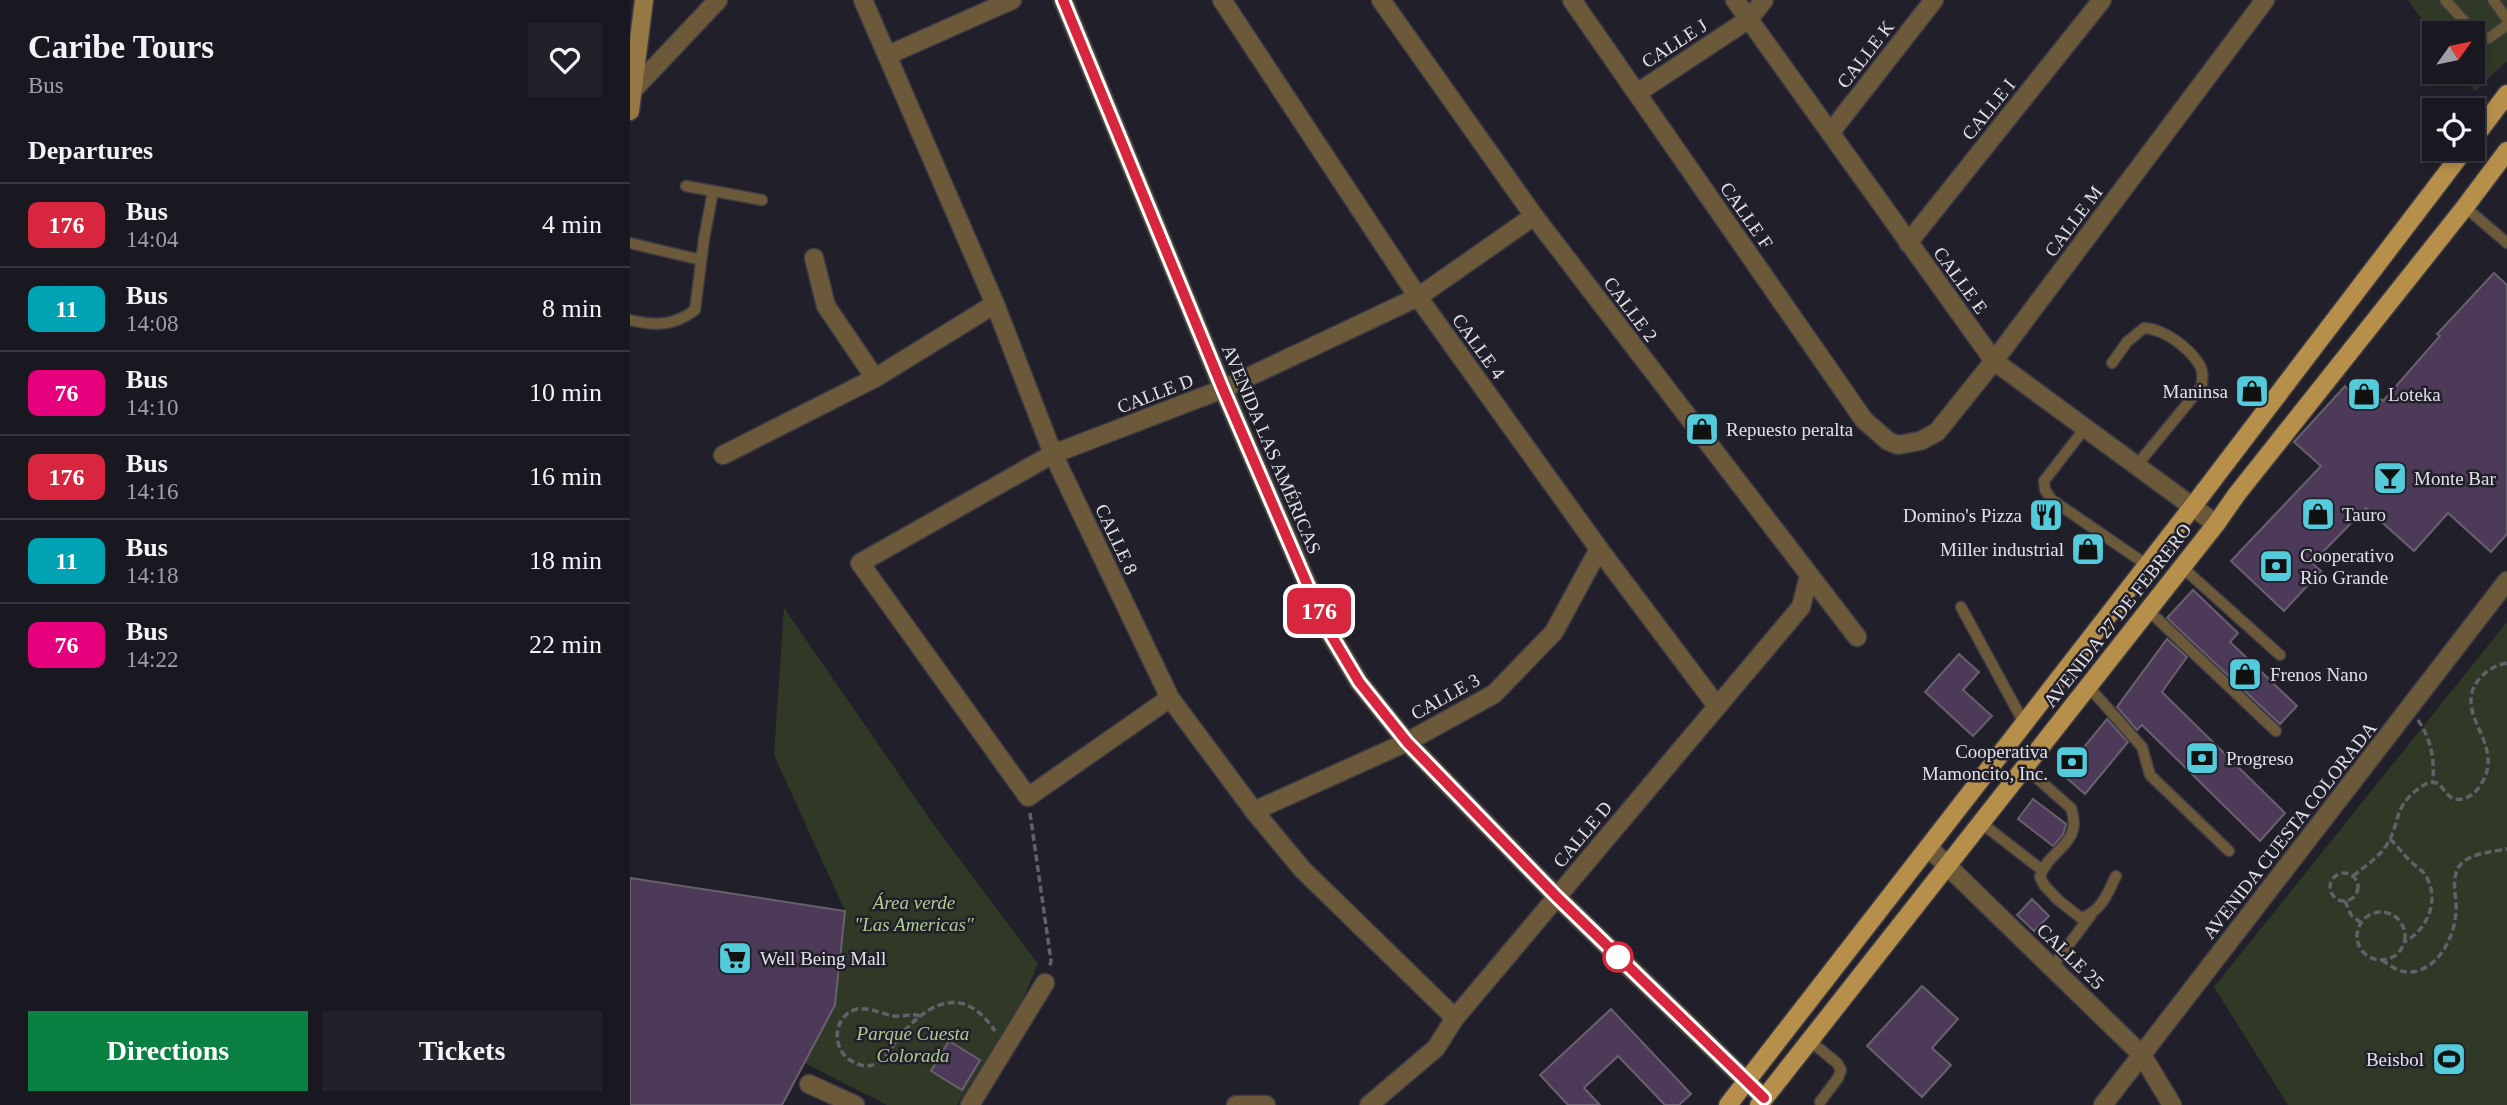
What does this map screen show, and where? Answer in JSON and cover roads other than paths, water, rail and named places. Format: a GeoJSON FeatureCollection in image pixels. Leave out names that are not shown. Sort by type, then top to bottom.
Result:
{"type":"FeatureCollection","features":[{"type":"Feature","properties":{"kind":"main road"},"geometry":{"type":"LineString","coordinates":[[630,111],[633,67],[644,0]]}},
{"type":"Feature","properties":{"kind":"main road"},"geometry":{"type":"LineString","coordinates":[[2485,123],[2507,94]]}},
{"type":"Feature","properties":{"kind":"main road","name":"AVENIDA 27 DE FEBRERO"},"geometry":{"type":"LineString","coordinates":[[1761,1102],[2507,151]]}},
{"type":"Feature","properties":{"kind":"main road","name":"AVENIDA 27 DE FEBRERO"},"geometry":{"type":"LineString","coordinates":[[1728,1105],[2193,506],[2456,161]]}},
{"type":"Feature","properties":{"kind":"street"},"geometry":{"type":"LineString","coordinates":[[633,90],[718,0]]}},
{"type":"Feature","properties":{"kind":"street","name":"CALLE 8"},"geometry":{"type":"LineString","coordinates":[[863,0],[995,304],[1053,454],[1170,698],[1254,811],[1302,869],[1455,1018]]}},
{"type":"Feature","properties":{"kind":"street"},"geometry":{"type":"LineString","coordinates":[[888,55],[1012,0]]}},
{"type":"Feature","properties":{"kind":"street","name":"AVENIDA LAS AMÉRICAS"},"geometry":{"type":"LineString","coordinates":[[1063,0],[1223,389],[1325,625],[1359,682],[1407,742],[1557,897],[1746,1081],[1761,1102]]}},
{"type":"Feature","properties":{"kind":"street","name":"CALLE 4"},"geometry":{"type":"LineString","coordinates":[[1222,0],[1418,297],[1599,549],[1717,706]]}},
{"type":"Feature","properties":{"kind":"street","name":"CALLE 2"},"geometry":{"type":"LineString","coordinates":[[1381,0],[1534,216],[1857,636]]}},
{"type":"Feature","properties":{"kind":"street","name":"CALLE F"},"geometry":{"type":"LineString","coordinates":[[1572,0],[1864,420],[1898,445]]}},
{"type":"Feature","properties":{"kind":"street","name":"CALLE E"},"geometry":{"type":"LineString","coordinates":[[1735,0],[1994,361],[2216,524]]}},
{"type":"Feature","properties":{"kind":"street","name":"CALLE J"},"geometry":{"type":"LineString","coordinates":[[1637,93],[1749,19],[1764,0]]}},
{"type":"Feature","properties":{"kind":"street","name":"CALLE K"},"geometry":{"type":"LineString","coordinates":[[1830,133],[1934,0]]}},
{"type":"Feature","properties":{"kind":"street","name":"CALLE I"},"geometry":{"type":"LineString","coordinates":[[1908,243],[2102,0]]}},
{"type":"Feature","properties":{"kind":"street","name":"CALLE M"},"geometry":{"type":"LineString","coordinates":[[1898,445],[1920,441],[1937,432],[1994,361],[2265,0]]}},
{"type":"Feature","properties":{"kind":"street","name":"CALLE D"},"geometry":{"type":"LineString","coordinates":[[1170,698],[1028,797],[860,563],[1053,454],[1223,389],[1418,297],[1534,216]]}},
{"type":"Feature","properties":{"kind":"street"},"geometry":{"type":"LineString","coordinates":[[814,258],[825,306],[875,378]]}},
{"type":"Feature","properties":{"kind":"street"},"geometry":{"type":"LineString","coordinates":[[723,454],[875,378],[995,304]]}},
{"type":"Feature","properties":{"kind":"street","name":"CALLE 3"},"geometry":{"type":"LineString","coordinates":[[1254,811],[1407,742],[1494,694],[1554,632],[1599,549]]}},
{"type":"Feature","properties":{"kind":"street","name":"CALLE D"},"geometry":{"type":"LineString","coordinates":[[1369,1105],[1436,1048],[1455,1018],[1801,607],[1809,576]]}},
{"type":"Feature","properties":{"kind":"street","name":"AVENIDA CUESTA COLORADA"},"geometry":{"type":"LineString","coordinates":[[2103,1105],[2507,580]]}},
{"type":"Feature","properties":{"kind":"street","name":"CALLE 25"},"geometry":{"type":"LineString","coordinates":[[1928,847],[2143,1055],[2172,1105]]}},
{"type":"Feature","properties":{"kind":"street"},"geometry":{"type":"LineString","coordinates":[[970,1105],[1045,983]]}},
{"type":"Feature","properties":{"kind":"street"},"geometry":{"type":"LineString","coordinates":[[809,1084],[855,1105]]}},
{"type":"Feature","properties":{"kind":"street"},"geometry":{"type":"LineString","coordinates":[[1236,1105],[1266,1105]]}},
{"type":"Feature","properties":{"kind":"lane"},"geometry":{"type":"LineString","coordinates":[[2445,0],[2478,36],[2489,38],[2507,25]]}},
{"type":"Feature","properties":{"kind":"lane"},"geometry":{"type":"LineString","coordinates":[[2493,0],[2507,19]]}},
{"type":"Feature","properties":{"kind":"lane"},"geometry":{"type":"LineString","coordinates":[[686,186],[762,200]]}},
{"type":"Feature","properties":{"kind":"lane"},"geometry":{"type":"LineString","coordinates":[[630,320],[665,325],[695,310],[713,191]]}},
{"type":"Feature","properties":{"kind":"lane"},"geometry":{"type":"LineString","coordinates":[[2465,207],[2507,243]]}},
{"type":"Feature","properties":{"kind":"lane"},"geometry":{"type":"LineString","coordinates":[[630,243],[701,260]]}},
{"type":"Feature","properties":{"kind":"lane"},"geometry":{"type":"LineString","coordinates":[[2112,363],[2127,342],[2144,328],[2158,329],[2180,345],[2199,364],[2203,374],[2202,386],[2137,465]]}},
{"type":"Feature","properties":{"kind":"lane"},"geometry":{"type":"LineString","coordinates":[[2085,428],[2044,481],[2045,490],[2052,500],[2147,565]]}},
{"type":"Feature","properties":{"kind":"lane"},"geometry":{"type":"LineString","coordinates":[[2182,567],[2280,655]]}},
{"type":"Feature","properties":{"kind":"lane"},"geometry":{"type":"LineString","coordinates":[[1961,607],[2024,723]]}},
{"type":"Feature","properties":{"kind":"lane"},"geometry":{"type":"LineString","coordinates":[[2148,610],[2276,732]]}},
{"type":"Feature","properties":{"kind":"lane"},"geometry":{"type":"LineString","coordinates":[[2088,686],[2142,747],[2150,775],[2229,851]]}},
{"type":"Feature","properties":{"kind":"lane"},"geometry":{"type":"LineString","coordinates":[[2024,767],[2071,808],[2074,817],[2074,832],[2042,870],[2040,877],[2043,885],[2081,918],[2091,915]]}},
{"type":"Feature","properties":{"kind":"lane"},"geometry":{"type":"LineString","coordinates":[[1980,822],[2042,870]]}},
{"type":"Feature","properties":{"kind":"lane"},"geometry":{"type":"LineString","coordinates":[[2052,967],[2100,907],[2116,876]]}},
{"type":"Feature","properties":{"kind":"lane"},"geometry":{"type":"LineString","coordinates":[[1810,1041],[1837,1063],[1841,1070],[1820,1102]]}},
{"type":"Feature","properties":{"kind":"place","name":"Maninsa"},"geometry":{"type":"Point","coordinates":[2252,391]}},
{"type":"Feature","properties":{"kind":"place","name":"Loteka"},"geometry":{"type":"Point","coordinates":[2364,394]}},
{"type":"Feature","properties":{"kind":"place","name":"Repuesto peralta"},"geometry":{"type":"Point","coordinates":[1702,429]}},
{"type":"Feature","properties":{"kind":"place","name":"Monte Bar"},"geometry":{"type":"Point","coordinates":[2390,478]}},
{"type":"Feature","properties":{"kind":"place","name":"Tauro"},"geometry":{"type":"Point","coordinates":[2318,514]}},
{"type":"Feature","properties":{"kind":"place","name":"Domino's Pizza"},"geometry":{"type":"Point","coordinates":[2046,515]}},
{"type":"Feature","properties":{"kind":"place","name":"Miller industrial"},"geometry":{"type":"Point","coordinates":[2088,549]}},
{"type":"Feature","properties":{"kind":"place","name":"Cooperativo Rio Grande"},"geometry":{"type":"Point","coordinates":[2276,566]}},
{"type":"Feature","properties":{"kind":"place","name":"Frenos Nano"},"geometry":{"type":"Point","coordinates":[2245,674]}},
{"type":"Feature","properties":{"kind":"place","name":"Progreso"},"geometry":{"type":"Point","coordinates":[2202,758]}},
{"type":"Feature","properties":{"kind":"place","name":"Cooperativa Mamoncito, Inc."},"geometry":{"type":"Point","coordinates":[2072,762]}},
{"type":"Feature","properties":{"kind":"place","name":"Well Being Mall"},"geometry":{"type":"Point","coordinates":[735,958]}},
{"type":"Feature","properties":{"kind":"place","name":"Beisbol"},"geometry":{"type":"Point","coordinates":[2449,1059]}},
{"type":"Feature","properties":{"kind":"park label","name":"Área verde \"Las Americas\""},"geometry":{"type":"Point","coordinates":[914,913]}},
{"type":"Feature","properties":{"kind":"park label","name":"Parque Cuesta Colorada"},"geometry":{"type":"Point","coordinates":[913,1044]}}]}
